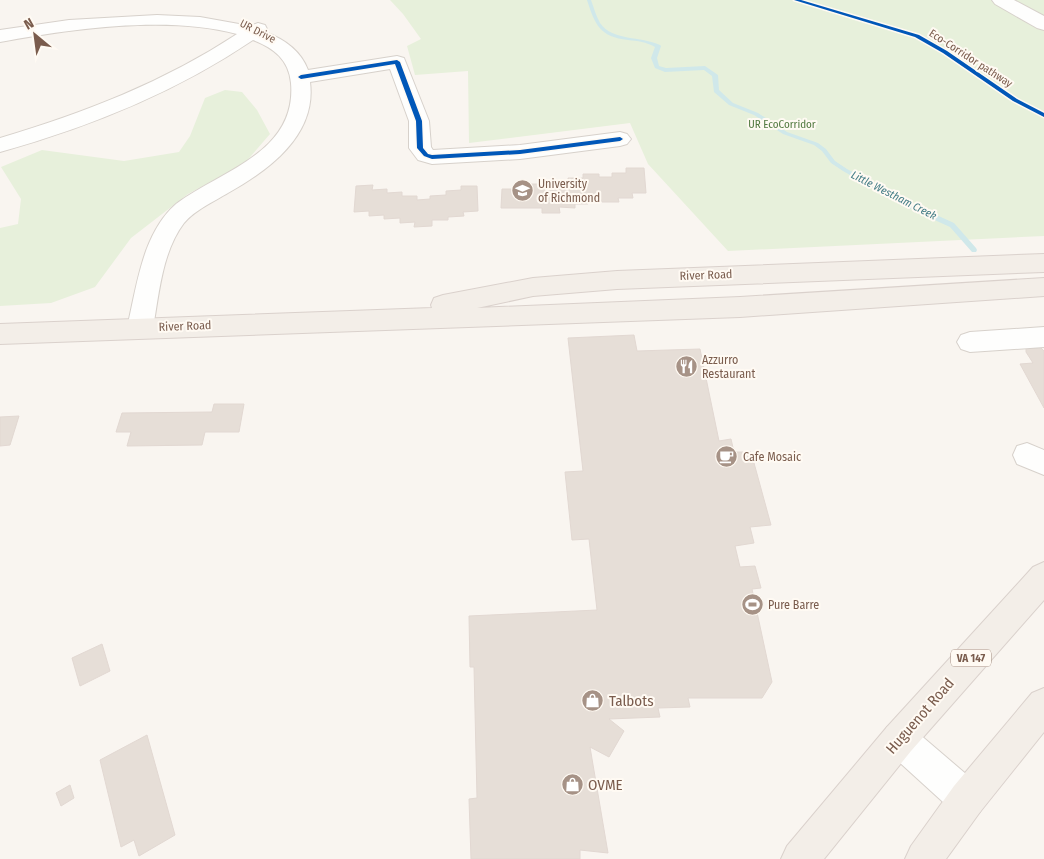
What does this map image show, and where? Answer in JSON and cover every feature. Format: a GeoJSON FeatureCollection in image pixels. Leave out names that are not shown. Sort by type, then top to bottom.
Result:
{"type":"FeatureCollection","features":[{"type":"Feature","properties":{"kind":"main road","name":"River Road"},"geometry":{"type":"LineString","coordinates":[[371,319],[534,287],[693,275],[1044,263]]}},
{"type":"Feature","properties":{"kind":"main road"},"geometry":{"type":"LineString","coordinates":[[693,275],[718,283],[729,290],[737,298],[740,307]]}},
{"type":"Feature","properties":{"kind":"main road","name":"River Road"},"geometry":{"type":"LineString","coordinates":[[0,334],[740,307],[1044,287]]}},
{"type":"Feature","properties":{"kind":"main road"},"geometry":{"type":"LineString","coordinates":[[980,291],[1044,294]]}},
{"type":"Feature","properties":{"kind":"main road","name":"Huguenot Road"},"geometry":{"type":"LineString","coordinates":[[800,859],[899,739],[1044,577]]}},
{"type":"Feature","properties":{"kind":"main road"},"geometry":{"type":"LineString","coordinates":[[924,859],[967,799],[1044,705]]}},
{"type":"Feature","properties":{"kind":"street"},"geometry":{"type":"LineString","coordinates":[[1001,0],[1044,24]]}},
{"type":"Feature","properties":{"kind":"street","name":"UR Drive"},"geometry":{"type":"LineString","coordinates":[[0,36],[88,19],[171,13],[217,16],[235,20],[258,29],[282,44],[291,55],[301,77],[302,91],[296,118],[279,146],[246,173],[187,208],[177,216],[169,229],[153,272],[140,328]]}},
{"type":"Feature","properties":{"kind":"street"},"geometry":{"type":"LineString","coordinates":[[0,145],[86,118],[144,94],[202,65],[258,29]]}},
{"type":"Feature","properties":{"kind":"street"},"geometry":{"type":"LineString","coordinates":[[301,77],[397,62],[419,121],[420,148],[426,156],[520,152],[620,139]]}},
{"type":"Feature","properties":{"kind":"street"},"geometry":{"type":"LineString","coordinates":[[970,342],[1044,337]]}},
{"type":"Feature","properties":{"kind":"street"},"geometry":{"type":"LineString","coordinates":[[899,739],[967,799]]}},
{"type":"Feature","properties":{"kind":"green space","name":"UR EcoCorridor"},"geometry":{"type":"Polygon","coordinates":[[[390,0],[1044,0],[1044,236],[728,251],[648,164],[630,123],[469,143],[468,71],[415,75],[407,46],[421,39],[390,0]]]}},
{"type":"Feature","properties":{"kind":"green space"},"geometry":{"type":"Polygon","coordinates":[[[225,90],[242,92],[257,110],[270,134],[244,164],[188,194],[131,238],[95,287],[51,303],[0,306],[0,228],[18,224],[21,199],[1,167],[42,150],[124,161],[179,152],[190,136],[205,98],[225,90]]]}},
{"type":"Feature","properties":{"kind":"building"},"geometry":{"type":"Polygon","coordinates":[[[626,168],[644,168],[646,193],[632,193],[633,198],[618,198],[619,202],[602,202],[601,199],[588,199],[588,204],[575,204],[575,208],[559,207],[560,213],[542,213],[542,208],[501,208],[502,189],[511,189],[511,193],[524,193],[524,184],[541,184],[541,187],[554,187],[554,182],[568,182],[568,178],[583,178],[583,174],[599,174],[599,177],[612,177],[612,173],[626,173],[626,168]]]}},
{"type":"Feature","properties":{"kind":"building"},"geometry":{"type":"Polygon","coordinates":[[[373,185],[372,190],[387,189],[387,193],[402,192],[402,196],[417,196],[417,200],[430,199],[430,196],[446,195],[446,191],[461,190],[461,186],[477,186],[478,211],[463,212],[464,216],[448,217],[448,220],[432,220],[432,226],[414,227],[415,222],[400,223],[400,218],[384,219],[384,215],[369,216],[369,211],[354,212],[356,186],[373,185]]]}},
{"type":"Feature","properties":{"kind":"building"},"geometry":{"type":"Polygon","coordinates":[[[634,335],[637,351],[700,349],[719,441],[731,439],[734,452],[751,452],[771,525],[750,527],[754,543],[735,546],[740,567],[755,566],[761,588],[752,589],[772,682],[762,698],[688,698],[690,707],[658,708],[660,717],[609,719],[624,731],[609,757],[590,747],[608,853],[580,850],[580,859],[471,859],[469,799],[477,798],[474,667],[470,667],[469,616],[597,610],[589,539],[572,540],[565,472],[583,471],[568,338],[634,335]]]}},
{"type":"Feature","properties":{"kind":"building"},"geometry":{"type":"Polygon","coordinates":[[[1039,346],[1044,351],[1044,408],[1020,364],[1033,363],[1026,352],[1026,347],[1039,346]]]}},
{"type":"Feature","properties":{"kind":"building"},"geometry":{"type":"Polygon","coordinates":[[[214,404],[244,404],[239,432],[205,432],[202,445],[127,446],[131,432],[116,432],[122,413],[212,412],[214,404]]]}},
{"type":"Feature","properties":{"kind":"building"},"geometry":{"type":"Polygon","coordinates":[[[19,416],[10,445],[0,446],[0,417],[19,416]]]}},
{"type":"Feature","properties":{"kind":"building"},"geometry":{"type":"Polygon","coordinates":[[[102,644],[110,671],[80,686],[72,658],[102,644]]]}},
{"type":"Feature","properties":{"kind":"building"},"geometry":{"type":"Polygon","coordinates":[[[147,735],[175,835],[139,856],[134,840],[121,847],[100,760],[147,735]]]}},
{"type":"Feature","properties":{"kind":"building"},"geometry":{"type":"Polygon","coordinates":[[[70,785],[74,798],[61,806],[56,793],[70,785]]]}},
{"type":"Feature","properties":{"kind":"waterway","name":"Little Westham Creek"},"geometry":{"type":"LineString","coordinates":[[589,0],[598,23],[606,32],[620,38],[643,40],[658,46],[654,58],[657,67],[665,70],[705,68],[715,75],[716,91],[731,104],[756,114],[785,133],[816,144],[824,150],[833,162],[845,170],[908,205],[952,225],[974,250]]}},
{"type":"Feature","properties":{"kind":"cycle path","name":"Eco-Corridor pathway"},"geometry":{"type":"LineString","coordinates":[[796,0],[917,36],[945,52],[1015,100],[1044,115]]}},
{"type":"Feature","properties":{"kind":"cycle path"},"geometry":{"type":"LineString","coordinates":[[301,77],[397,62],[419,121],[420,148],[426,155],[432,157],[520,152],[620,139]]}},
{"type":"Feature","properties":{"kind":"place","name":"University of Richmond"},"geometry":{"type":"Point","coordinates":[522,191]}},
{"type":"Feature","properties":{"kind":"place","name":"Azzurro Restaurant"},"geometry":{"type":"Point","coordinates":[686,367]}},
{"type":"Feature","properties":{"kind":"place","name":"Cafe Mosaic"},"geometry":{"type":"Point","coordinates":[727,457]}},
{"type":"Feature","properties":{"kind":"place","name":"Pure Barre"},"geometry":{"type":"Point","coordinates":[752,605]}},
{"type":"Feature","properties":{"kind":"place","name":"Talbots"},"geometry":{"type":"Point","coordinates":[593,701]}},
{"type":"Feature","properties":{"kind":"place","name":"OVME"},"geometry":{"type":"Point","coordinates":[572,785]}}]}
